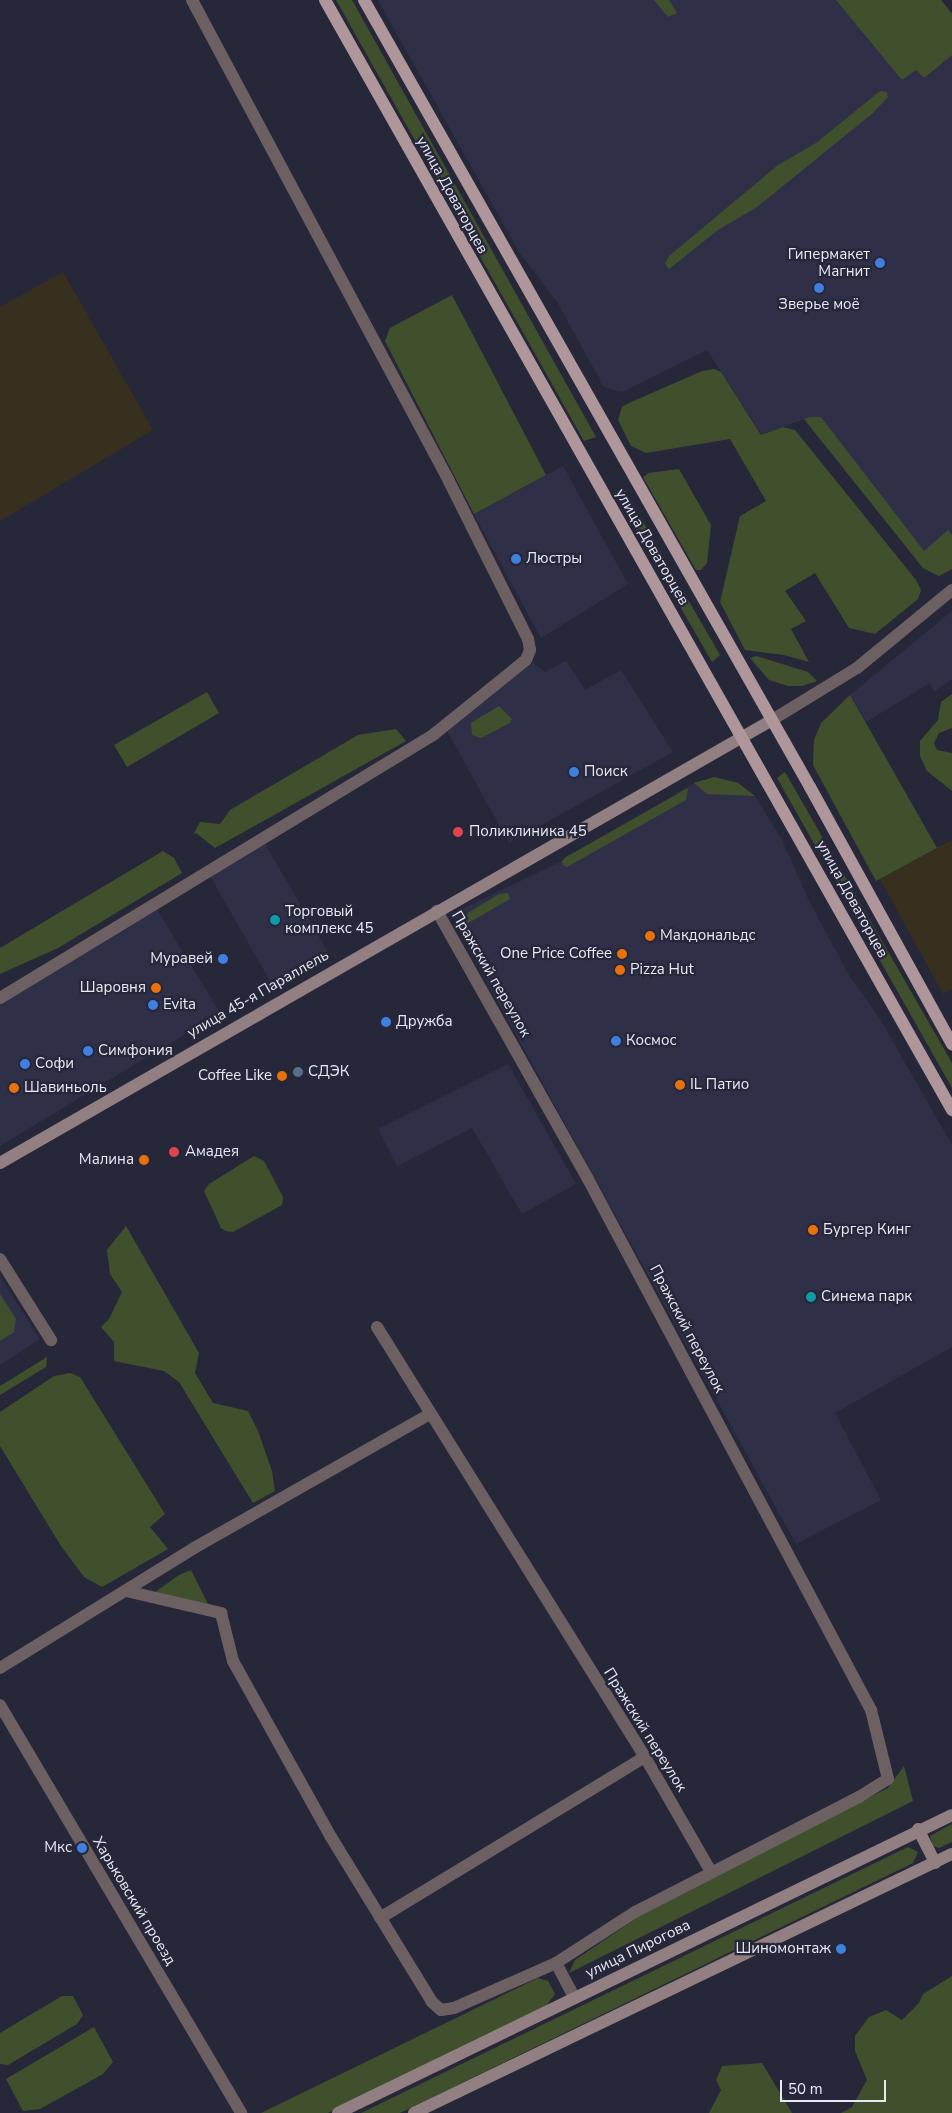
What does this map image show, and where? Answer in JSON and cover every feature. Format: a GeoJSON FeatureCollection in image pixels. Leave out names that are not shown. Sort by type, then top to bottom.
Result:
{"type":"FeatureCollection","features":[{"type":"Feature","properties":{"kind":"main road","name":"улица Доваторцев"},"geometry":{"type":"LineString","coordinates":[[325,0],[952,1110]]}},
{"type":"Feature","properties":{"kind":"main road","name":"улица Доваторцев"},"geometry":{"type":"LineString","coordinates":[[364,0],[772,720],[952,1044]]}},
{"type":"Feature","properties":{"kind":"main road","name":"улица 45-я Параллель"},"geometry":{"type":"LineString","coordinates":[[0,1162],[772,720]]}},
{"type":"Feature","properties":{"kind":"main road","name":"улица Пирогова"},"geometry":{"type":"LineString","coordinates":[[338,2113],[918,1829],[952,1815]]}},
{"type":"Feature","properties":{"kind":"main road"},"geometry":{"type":"LineString","coordinates":[[918,1829],[935,1863]]}},
{"type":"Feature","properties":{"kind":"main road"},"geometry":{"type":"LineString","coordinates":[[414,2113],[952,1854]]}},
{"type":"Feature","properties":{"kind":"street"},"geometry":{"type":"LineString","coordinates":[[0,998],[433,735],[526,660],[530,650],[528,639],[443,470],[192,0]]}},
{"type":"Feature","properties":{"kind":"street"},"geometry":{"type":"LineString","coordinates":[[772,720],[858,668],[952,590]]}},
{"type":"Feature","properties":{"kind":"street","name":"Пражский переулок"},"geometry":{"type":"LineString","coordinates":[[377,1327],[645,1757],[711,1872],[880,1786],[888,1779],[889,1770],[871,1710],[588,1179],[437,911]]}},
{"type":"Feature","properties":{"kind":"street"},"geometry":{"type":"LineString","coordinates":[[0,1259],[51,1340]]}},
{"type":"Feature","properties":{"kind":"street"},"geometry":{"type":"LineString","coordinates":[[0,1668],[341,1462],[430,1414]]}},
{"type":"Feature","properties":{"kind":"street"},"geometry":{"type":"LineString","coordinates":[[126,1591],[221,1613],[233,1661],[331,1837],[432,2002],[442,2010],[454,2008],[556,1963],[635,1912],[711,1872]]}},
{"type":"Feature","properties":{"kind":"street","name":"Харьковский проезд"},"geometry":{"type":"LineString","coordinates":[[0,1706],[241,2113]]}},
{"type":"Feature","properties":{"kind":"street"},"geometry":{"type":"LineString","coordinates":[[380,1918],[645,1757]]}},
{"type":"Feature","properties":{"kind":"street"},"geometry":{"type":"LineString","coordinates":[[556,1963],[575,1998]]}},
{"type":"Feature","properties":{"kind":"shaded area"},"geometry":{"type":"Polygon","coordinates":[[[378,0],[941,0],[952,14],[952,569],[939,576],[923,568],[804,419],[762,435],[707,350],[622,392],[604,387],[557,302],[519,252],[378,0]]]}},
{"type":"Feature","properties":{"kind":"shaded area"},"geometry":{"type":"Polygon","coordinates":[[[63,272],[153,430],[0,521],[0,307],[63,272]]]}},
{"type":"Feature","properties":{"kind":"shaded area"},"geometry":{"type":"Polygon","coordinates":[[[563,466],[628,584],[541,638],[474,514],[563,466]]]}},
{"type":"Feature","properties":{"kind":"shaded area"},"geometry":{"type":"Polygon","coordinates":[[[952,611],[952,679],[934,692],[930,683],[866,722],[850,695],[952,611]]]}},
{"type":"Feature","properties":{"kind":"shaded area"},"geometry":{"type":"Polygon","coordinates":[[[566,661],[585,690],[621,670],[673,752],[509,843],[445,727],[533,663],[545,672],[566,661]]]}},
{"type":"Feature","properties":{"kind":"shaded area"},"geometry":{"type":"Polygon","coordinates":[[[714,777],[738,783],[755,796],[782,840],[809,901],[849,975],[880,1019],[952,1145],[952,1347],[835,1413],[881,1500],[796,1544],[454,922],[460,910],[562,861],[694,783],[714,777]]]}},
{"type":"Feature","properties":{"kind":"shaded area"},"geometry":{"type":"Polygon","coordinates":[[[952,840],[952,989],[943,994],[880,879],[952,840]]]}},
{"type":"Feature","properties":{"kind":"shaded area"},"geometry":{"type":"Polygon","coordinates":[[[264,842],[327,951],[271,983],[209,874],[264,842]]]}},
{"type":"Feature","properties":{"kind":"shaded area"},"geometry":{"type":"Polygon","coordinates":[[[155,906],[220,1013],[0,1146],[0,1000],[155,906]]]}},
{"type":"Feature","properties":{"kind":"shaded area"},"geometry":{"type":"Polygon","coordinates":[[[508,1064],[576,1184],[522,1214],[472,1128],[397,1166],[378,1129],[508,1064]]]}},
{"type":"Feature","properties":{"kind":"shaded area"},"geometry":{"type":"Polygon","coordinates":[[[0,1277],[40,1339],[0,1365],[0,1277]]]}},
{"type":"Feature","properties":{"kind":"green space"},"geometry":{"type":"Polygon","coordinates":[[[336,0],[352,0],[596,437],[584,441],[336,0]]]}},
{"type":"Feature","properties":{"kind":"green space"},"geometry":{"type":"Polygon","coordinates":[[[654,0],[669,0],[677,13],[668,17],[654,0]]]}},
{"type":"Feature","properties":{"kind":"green space"},"geometry":{"type":"Polygon","coordinates":[[[836,0],[941,0],[952,14],[952,55],[924,78],[916,70],[902,80],[836,0]]]}},
{"type":"Feature","properties":{"kind":"green space"},"geometry":{"type":"Polygon","coordinates":[[[880,91],[887,92],[888,97],[873,113],[757,207],[718,230],[669,269],[665,264],[669,256],[778,165],[816,143],[880,91]]]}},
{"type":"Feature","properties":{"kind":"green space"},"geometry":{"type":"Polygon","coordinates":[[[452,295],[546,475],[474,514],[385,341],[390,328],[452,295]]]}},
{"type":"Feature","properties":{"kind":"green space"},"geometry":{"type":"Polygon","coordinates":[[[714,369],[721,372],[761,435],[783,427],[795,430],[916,580],[921,590],[918,599],[875,634],[849,628],[815,573],[785,591],[806,621],[791,629],[809,662],[784,655],[745,650],[720,602],[740,516],[766,501],[730,439],[646,453],[631,446],[618,420],[622,407],[629,403],[702,371],[714,369]]]}},
{"type":"Feature","properties":{"kind":"green space"},"geometry":{"type":"Polygon","coordinates":[[[821,417],[924,551],[948,530],[952,535],[952,569],[939,576],[923,568],[804,419],[821,417]]]}},
{"type":"Feature","properties":{"kind":"green space"},"geometry":{"type":"Polygon","coordinates":[[[679,469],[711,525],[707,563],[701,570],[696,570],[643,477],[649,473],[679,469]]]}},
{"type":"Feature","properties":{"kind":"green space"},"geometry":{"type":"Polygon","coordinates":[[[623,487],[720,655],[712,662],[615,493],[623,487]]]}},
{"type":"Feature","properties":{"kind":"green space"},"geometry":{"type":"Polygon","coordinates":[[[756,656],[808,672],[817,681],[802,686],[788,686],[769,680],[750,658],[756,656]]]}},
{"type":"Feature","properties":{"kind":"green space"},"geometry":{"type":"Polygon","coordinates":[[[207,692],[219,713],[127,767],[114,745],[207,692]]]}},
{"type":"Feature","properties":{"kind":"green space"},"geometry":{"type":"Polygon","coordinates":[[[952,694],[952,728],[939,733],[934,743],[937,750],[952,753],[952,791],[927,771],[920,756],[920,741],[938,720],[941,702],[952,694]]]}},
{"type":"Feature","properties":{"kind":"green space"},"geometry":{"type":"Polygon","coordinates":[[[850,695],[937,848],[876,881],[813,765],[814,740],[821,723],[850,695]]]}},
{"type":"Feature","properties":{"kind":"green space"},"geometry":{"type":"Polygon","coordinates":[[[499,706],[512,719],[510,723],[481,738],[472,735],[471,723],[499,706]]]}},
{"type":"Feature","properties":{"kind":"green space"},"geometry":{"type":"Polygon","coordinates":[[[396,729],[406,741],[215,848],[196,833],[193,835],[200,822],[220,824],[230,810],[358,735],[396,729]]]}},
{"type":"Feature","properties":{"kind":"green space"},"geometry":{"type":"Polygon","coordinates":[[[785,772],[952,1063],[952,1088],[777,778],[785,772]]]}},
{"type":"Feature","properties":{"kind":"green space"},"geometry":{"type":"Polygon","coordinates":[[[714,777],[738,783],[755,796],[707,794],[694,783],[714,777]]]}},
{"type":"Feature","properties":{"kind":"green space"},"geometry":{"type":"Polygon","coordinates":[[[688,788],[686,800],[567,867],[563,865],[562,861],[566,857],[688,788]]]}},
{"type":"Feature","properties":{"kind":"green space"},"geometry":{"type":"Polygon","coordinates":[[[163,851],[174,858],[182,873],[58,948],[0,974],[0,948],[163,851]]]}},
{"type":"Feature","properties":{"kind":"green space"},"geometry":{"type":"Polygon","coordinates":[[[508,893],[510,899],[465,925],[462,923],[468,913],[499,894],[508,893]]]}},
{"type":"Feature","properties":{"kind":"green space"},"geometry":{"type":"Polygon","coordinates":[[[254,1156],[264,1161],[283,1197],[282,1205],[233,1232],[226,1231],[221,1228],[204,1191],[209,1184],[254,1156]]]}},
{"type":"Feature","properties":{"kind":"green space"},"geometry":{"type":"Polygon","coordinates":[[[126,1226],[199,1353],[195,1373],[213,1403],[248,1411],[258,1431],[272,1471],[275,1491],[253,1503],[179,1382],[164,1371],[114,1361],[114,1342],[101,1327],[109,1319],[122,1292],[110,1274],[107,1250],[126,1226]]]}},
{"type":"Feature","properties":{"kind":"green space"},"geometry":{"type":"Polygon","coordinates":[[[0,1294],[16,1319],[14,1332],[0,1341],[0,1294]]]}},
{"type":"Feature","properties":{"kind":"green space"},"geometry":{"type":"Polygon","coordinates":[[[47,1357],[46,1367],[0,1395],[0,1386],[47,1357]]]}},
{"type":"Feature","properties":{"kind":"green space"},"geometry":{"type":"Polygon","coordinates":[[[70,1373],[80,1377],[165,1514],[150,1527],[168,1549],[102,1587],[84,1577],[61,1546],[0,1446],[0,1412],[54,1376],[70,1373]]]}},
{"type":"Feature","properties":{"kind":"green space"},"geometry":{"type":"Polygon","coordinates":[[[191,1570],[209,1606],[154,1593],[179,1575],[191,1570]]]}},
{"type":"Feature","properties":{"kind":"green space"},"geometry":{"type":"Polygon","coordinates":[[[904,1766],[913,1801],[569,1973],[575,1960],[641,1915],[888,1788],[904,1766]]]}},
{"type":"Feature","properties":{"kind":"green space"},"geometry":{"type":"Polygon","coordinates":[[[952,1824],[952,1842],[939,1848],[933,1846],[930,1836],[952,1824]]]}},
{"type":"Feature","properties":{"kind":"green space"},"geometry":{"type":"Polygon","coordinates":[[[908,1847],[918,1852],[913,1863],[400,2113],[361,2113],[908,1847]]]}},
{"type":"Feature","properties":{"kind":"green space"},"geometry":{"type":"Polygon","coordinates":[[[952,1976],[952,2113],[841,2113],[852,2107],[867,2080],[855,2051],[855,2036],[869,2017],[886,2010],[902,2020],[919,2003],[923,1994],[952,1976]]]}},
{"type":"Feature","properties":{"kind":"green space"},"geometry":{"type":"Polygon","coordinates":[[[538,1978],[548,1981],[555,1994],[546,2006],[328,2113],[261,2113],[538,1978]]]}},
{"type":"Feature","properties":{"kind":"green space"},"geometry":{"type":"Polygon","coordinates":[[[62,1996],[73,1996],[83,2015],[77,2024],[8,2065],[0,2064],[0,2033],[62,1996]]]}},
{"type":"Feature","properties":{"kind":"green space"},"geometry":{"type":"Polygon","coordinates":[[[94,2027],[113,2062],[103,2074],[40,2109],[23,2111],[6,2079],[94,2027]]]}},
{"type":"Feature","properties":{"kind":"green space"},"geometry":{"type":"Polygon","coordinates":[[[762,2063],[792,2113],[709,2113],[721,2090],[716,2080],[722,2066],[762,2063]]]}},
{"type":"Feature","properties":{"kind":"place","name":"Гипермакет Магнит"},"geometry":{"type":"Point","coordinates":[880,263]}},
{"type":"Feature","properties":{"kind":"place","name":"Зверье моё"},"geometry":{"type":"Point","coordinates":[819,288]}},
{"type":"Feature","properties":{"kind":"place","name":"Люстры"},"geometry":{"type":"Point","coordinates":[516,559]}},
{"type":"Feature","properties":{"kind":"place","name":"Поиск"},"geometry":{"type":"Point","coordinates":[574,772]}},
{"type":"Feature","properties":{"kind":"place","name":"Поликлиника 45"},"geometry":{"type":"Point","coordinates":[458,832]}},
{"type":"Feature","properties":{"kind":"place","name":"Торговый комплекс 45"},"geometry":{"type":"Point","coordinates":[275,920]}},
{"type":"Feature","properties":{"kind":"place","name":"Макдональдс"},"geometry":{"type":"Point","coordinates":[650,936]}},
{"type":"Feature","properties":{"kind":"place","name":"One Price Coffee"},"geometry":{"type":"Point","coordinates":[622,954]}},
{"type":"Feature","properties":{"kind":"place","name":"Муравей"},"geometry":{"type":"Point","coordinates":[223,959]}},
{"type":"Feature","properties":{"kind":"place","name":"Pizza Hut"},"geometry":{"type":"Point","coordinates":[620,970]}},
{"type":"Feature","properties":{"kind":"place","name":"Шаровня"},"geometry":{"type":"Point","coordinates":[156,988]}},
{"type":"Feature","properties":{"kind":"place","name":"Evita"},"geometry":{"type":"Point","coordinates":[153,1005]}},
{"type":"Feature","properties":{"kind":"place","name":"Дружба"},"geometry":{"type":"Point","coordinates":[386,1022]}},
{"type":"Feature","properties":{"kind":"place","name":"Космос"},"geometry":{"type":"Point","coordinates":[616,1041]}},
{"type":"Feature","properties":{"kind":"place","name":"Симфония"},"geometry":{"type":"Point","coordinates":[88,1051]}},
{"type":"Feature","properties":{"kind":"place","name":"Софи"},"geometry":{"type":"Point","coordinates":[25,1064]}},
{"type":"Feature","properties":{"kind":"place","name":"СДЭК"},"geometry":{"type":"Point","coordinates":[298,1072]}},
{"type":"Feature","properties":{"kind":"place","name":"Coffee Like"},"geometry":{"type":"Point","coordinates":[282,1076]}},
{"type":"Feature","properties":{"kind":"place","name":"IL Патио"},"geometry":{"type":"Point","coordinates":[680,1085]}},
{"type":"Feature","properties":{"kind":"place","name":"Шавиньоль"},"geometry":{"type":"Point","coordinates":[14,1088]}},
{"type":"Feature","properties":{"kind":"place","name":"Амадея"},"geometry":{"type":"Point","coordinates":[174,1152]}},
{"type":"Feature","properties":{"kind":"place","name":"Малина"},"geometry":{"type":"Point","coordinates":[144,1160]}},
{"type":"Feature","properties":{"kind":"place","name":"Бургер Кинг"},"geometry":{"type":"Point","coordinates":[813,1230]}},
{"type":"Feature","properties":{"kind":"place","name":"Синема парк"},"geometry":{"type":"Point","coordinates":[811,1297]}},
{"type":"Feature","properties":{"kind":"place","name":"Мкс"},"geometry":{"type":"Point","coordinates":[82,1848]}},
{"type":"Feature","properties":{"kind":"place","name":"Шиномонтаж"},"geometry":{"type":"Point","coordinates":[841,1949]}}]}
